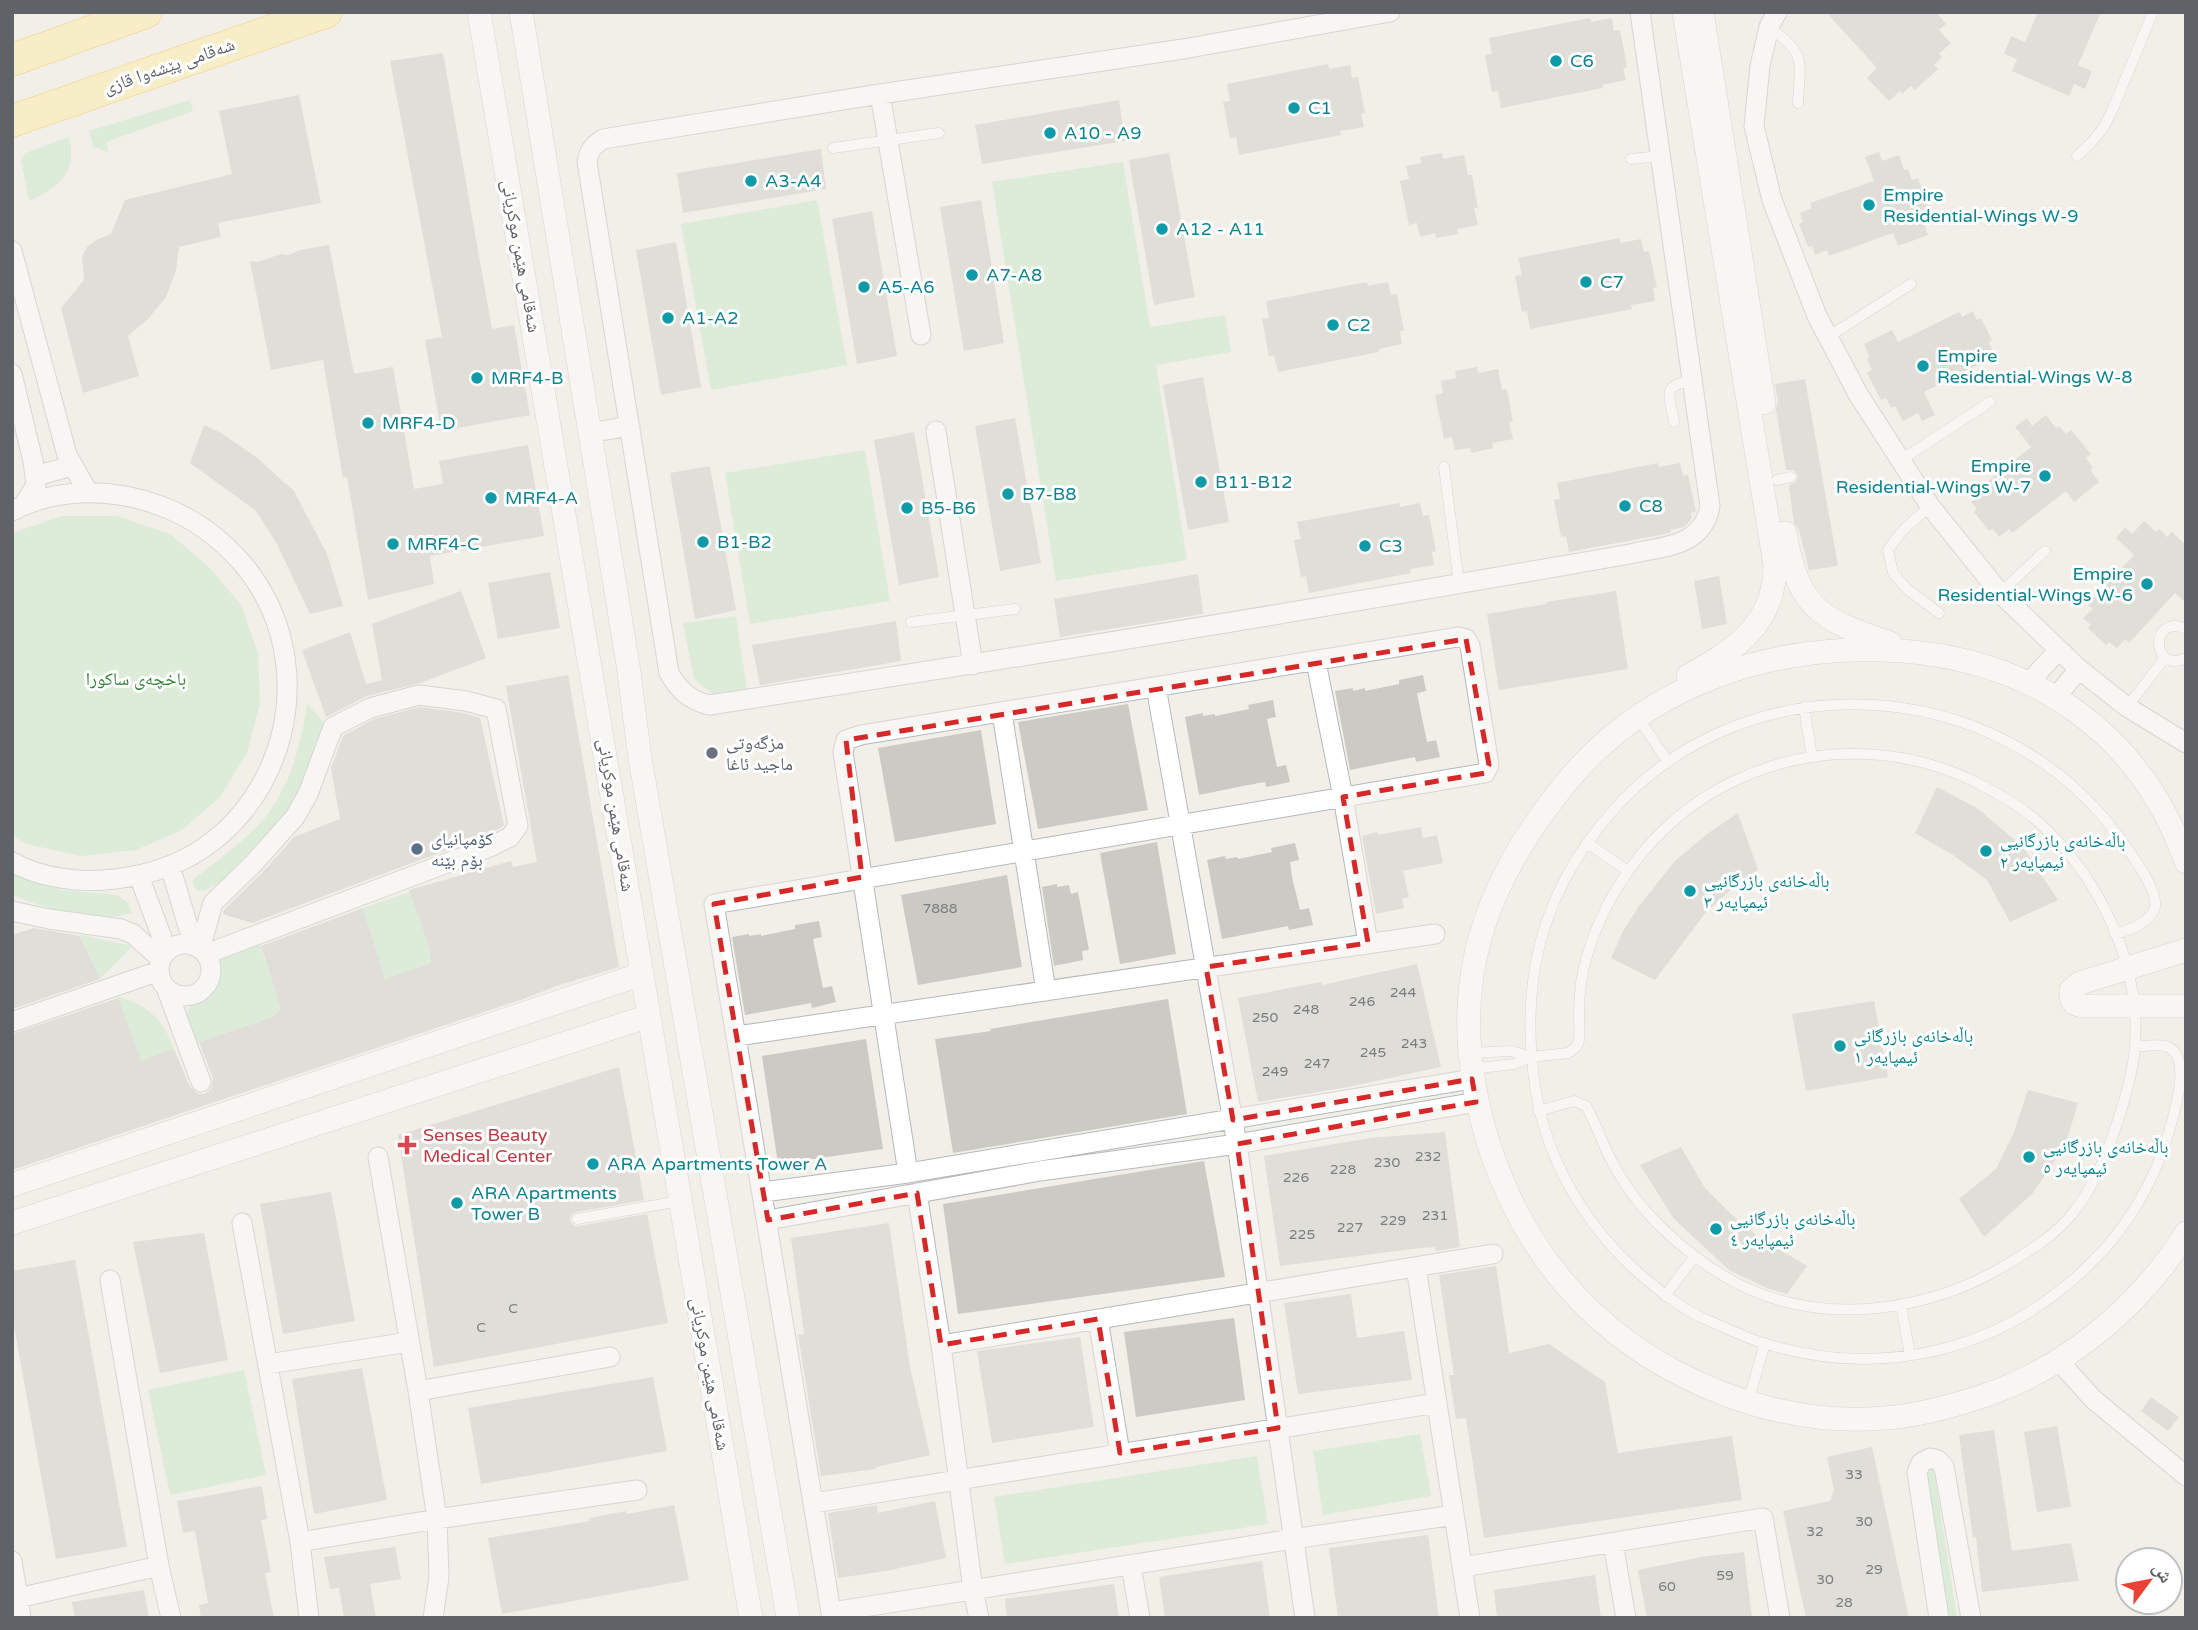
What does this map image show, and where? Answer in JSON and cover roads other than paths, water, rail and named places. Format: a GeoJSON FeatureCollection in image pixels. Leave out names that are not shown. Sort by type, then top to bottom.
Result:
{"type":"FeatureCollection","features":[{"type":"Feature","properties":{"kind":"highway"},"geometry":{"type":"LineString","coordinates":[[12,60],[146,12]]}},
{"type":"Feature","properties":{"kind":"highway"},"geometry":{"type":"LineString","coordinates":[[249,38],[288,12]]}},
{"type":"Feature","properties":{"kind":"highway","name":"شەقامی پێشەوا قازی"},"geometry":{"type":"LineString","coordinates":[[13,121],[326,12]]}},
{"type":"Feature","properties":{"kind":"street","name":"شەقامی هێمن موکریانی"},"geometry":{"type":"LineString","coordinates":[[479,12],[751,1618]]}},
{"type":"Feature","properties":{"kind":"street","name":"شەقامی هێمن موکریانی"},"geometry":{"type":"LineString","coordinates":[[521,12],[635,719],[788,1618]]}},
{"type":"Feature","properties":{"kind":"street"},"geometry":{"type":"LineString","coordinates":[[1390,12],[1183,49],[603,139],[593,146],[587,162],[669,673],[685,695],[709,705],[972,665],[1273,617],[1630,554],[1683,542],[1693,536],[1707,519],[1710,506],[1640,12]]}},
{"type":"Feature","properties":{"kind":"street"},"geometry":{"type":"LineString","coordinates":[[1684,12],[1775,565],[1773,592],[1763,616],[1747,636],[1718,658],[1672,685],[1597,748],[1575,771],[1535,824],[1504,875],[1484,925],[1474,964],[1469,1006],[1472,1076],[1481,1123],[1511,1203],[1539,1251],[1573,1295],[1618,1336],[1642,1353],[1695,1382],[1748,1402],[1774,1410],[1855,1420],[1937,1410],[1993,1392],[2057,1360],[2099,1331],[2122,1311],[2163,1266],[2186,1233]]}},
{"type":"Feature","properties":{"kind":"street"},"geometry":{"type":"LineString","coordinates":[[1702,12],[1784,478],[1792,569],[1804,595],[1813,606],[1846,629],[1919,653],[1981,666],[2028,684],[2055,698],[2105,735],[2138,770],[2170,822],[2186,862]]}},
{"type":"Feature","properties":{"kind":"street"},"geometry":{"type":"LineString","coordinates":[[1773,20],[1760,66],[1754,126],[1772,200],[1817,316],[1858,394],[1930,506],[2000,593],[2080,669],[2127,707],[2186,743]]}},
{"type":"Feature","properties":{"kind":"street"},"geometry":{"type":"LineString","coordinates":[[880,94],[921,335]]}},
{"type":"Feature","properties":{"kind":"street"},"geometry":{"type":"LineString","coordinates":[[505,163],[544,155]]}},
{"type":"Feature","properties":{"kind":"street"},"geometry":{"type":"LineString","coordinates":[[12,251],[67,455],[88,492]]}},
{"type":"Feature","properties":{"kind":"street"},"geometry":{"type":"LineString","coordinates":[[12,374],[33,461],[36,485],[17,508]]}},
{"type":"Feature","properties":{"kind":"street"},"geometry":{"type":"LineString","coordinates":[[589,433],[630,426]]}},
{"type":"Feature","properties":{"kind":"street"},"geometry":{"type":"LineString","coordinates":[[936,431],[972,665]]}},
{"type":"Feature","properties":{"kind":"street"},"geometry":{"type":"LineString","coordinates":[[35,476],[72,466]]}},
{"type":"Feature","properties":{"kind":"street"},"geometry":{"type":"LineString","coordinates":[[12,862],[56,877],[97,881],[139,876],[170,866],[212,842],[247,807],[272,766],[286,719],[288,670],[277,622],[255,578],[223,541],[182,514],[136,497],[88,492],[55,496],[17,508]]}},
{"type":"Feature","properties":{"kind":"street"},"geometry":{"type":"LineString","coordinates":[[908,1173],[883,1015],[862,877],[843,752],[846,740],[861,735],[1458,637],[1466,639],[1470,646],[1489,765],[1485,773],[862,877],[714,904],[832,1615],[1131,1564],[1454,1515]]}},
{"type":"Feature","properties":{"kind":"street"},"geometry":{"type":"LineString","coordinates":[[1639,715],[1670,696],[1700,683],[1765,662],[1826,652],[1859,650],[1919,653]]}},
{"type":"Feature","properties":{"kind":"street"},"geometry":{"type":"LineString","coordinates":[[2028,684],[2059,650]]}},
{"type":"Feature","properties":{"kind":"street"},"geometry":{"type":"LineString","coordinates":[[1316,662],[1368,943]]}},
{"type":"Feature","properties":{"kind":"street"},"geometry":{"type":"LineString","coordinates":[[2055,698],[2080,669]]}},
{"type":"Feature","properties":{"kind":"street"},"geometry":{"type":"LineString","coordinates":[[1156,687],[1237,1144],[1306,1618]]}},
{"type":"Feature","properties":{"kind":"street"},"geometry":{"type":"LineString","coordinates":[[12,1022],[162,960],[176,945],[184,944],[200,949],[492,846],[510,837],[518,826],[496,709],[466,701],[419,695],[370,708],[333,727],[308,794],[295,817],[213,903],[200,949]]}},
{"type":"Feature","properties":{"kind":"street"},"geometry":{"type":"LineString","coordinates":[[1002,713],[1046,991]]}},
{"type":"Feature","properties":{"kind":"street"},"geometry":{"type":"LineString","coordinates":[[601,723],[635,719]]}},
{"type":"Feature","properties":{"kind":"street"},"geometry":{"type":"LineString","coordinates":[[167,990],[184,997],[201,992],[207,986],[211,970],[200,949],[170,866]]}},
{"type":"Feature","properties":{"kind":"street"},"geometry":{"type":"LineString","coordinates":[[139,876],[162,960],[162,983],[201,1082]]}},
{"type":"Feature","properties":{"kind":"street"},"geometry":{"type":"LineString","coordinates":[[12,911],[121,929],[133,934],[162,960]]}},
{"type":"Feature","properties":{"kind":"street"},"geometry":{"type":"LineString","coordinates":[[737,1036],[1436,933]]}},
{"type":"Feature","properties":{"kind":"street"},"geometry":{"type":"LineString","coordinates":[[2186,950],[2074,986],[2070,996],[2072,1002],[2077,1005],[2186,1006]]}},
{"type":"Feature","properties":{"kind":"street"},"geometry":{"type":"LineString","coordinates":[[12,1185],[642,974]]}},
{"type":"Feature","properties":{"kind":"street"},"geometry":{"type":"LineString","coordinates":[[12,1223],[649,1016]]}},
{"type":"Feature","properties":{"kind":"street"},"geometry":{"type":"LineString","coordinates":[[763,1192],[908,1173],[1233,1120],[1415,1089],[1472,1076]]}},
{"type":"Feature","properties":{"kind":"street"},"geometry":{"type":"LineString","coordinates":[[768,1220],[1040,1171],[1237,1144],[1418,1112],[1472,1076]]}},
{"type":"Feature","properties":{"kind":"street"},"geometry":{"type":"LineString","coordinates":[[1415,1089],[1418,1112]]}},
{"type":"Feature","properties":{"kind":"street"},"geometry":{"type":"LineString","coordinates":[[378,1157],[437,1519],[439,1577],[433,1618]]}},
{"type":"Feature","properties":{"kind":"street"},"geometry":{"type":"LineString","coordinates":[[917,1193],[941,1345],[978,1618]]}},
{"type":"Feature","properties":{"kind":"street"},"geometry":{"type":"LineString","coordinates":[[242,1223],[300,1542],[309,1618]]}},
{"type":"Feature","properties":{"kind":"street"},"geometry":{"type":"LineString","coordinates":[[941,1345],[1493,1254]]}},
{"type":"Feature","properties":{"kind":"street"},"geometry":{"type":"LineString","coordinates":[[1416,1267],[1470,1618]]}},
{"type":"Feature","properties":{"kind":"street"},"geometry":{"type":"LineString","coordinates":[[110,1280],[159,1566],[171,1618]]}},
{"type":"Feature","properties":{"kind":"street"},"geometry":{"type":"LineString","coordinates":[[1097,1319],[1120,1453]]}},
{"type":"Feature","properties":{"kind":"street"},"geometry":{"type":"LineString","coordinates":[[268,1364],[409,1342]]}},
{"type":"Feature","properties":{"kind":"street"},"geometry":{"type":"LineString","coordinates":[[418,1391],[610,1357]]}},
{"type":"Feature","properties":{"kind":"street"},"geometry":{"type":"LineString","coordinates":[[2057,1360],[2100,1405],[2186,1476]]}},
{"type":"Feature","properties":{"kind":"street"},"geometry":{"type":"LineString","coordinates":[[814,1503],[1437,1403]]}},
{"type":"Feature","properties":{"kind":"street"},"geometry":{"type":"LineString","coordinates":[[1939,1618],[1917,1472],[1921,1463],[1930,1458],[1938,1460],[1944,1467],[1971,1618]]}},
{"type":"Feature","properties":{"kind":"street"},"geometry":{"type":"LineString","coordinates":[[300,1542],[636,1490]]}},
{"type":"Feature","properties":{"kind":"street"},"geometry":{"type":"LineString","coordinates":[[1462,1567],[1763,1518],[1780,1618]]}},
{"type":"Feature","properties":{"kind":"street"},"geometry":{"type":"LineString","coordinates":[[1613,1543],[1626,1618]]}},
{"type":"Feature","properties":{"kind":"street"},"geometry":{"type":"LineString","coordinates":[[12,1561],[21,1618]]}},
{"type":"Feature","properties":{"kind":"street"},"geometry":{"type":"LineString","coordinates":[[1131,1564],[1140,1618]]}},
{"type":"Feature","properties":{"kind":"street"},"geometry":{"type":"LineString","coordinates":[[18,1598],[159,1566]]}},
{"type":"Feature","properties":{"kind":"lane"},"geometry":{"type":"LineString","coordinates":[[2077,156],[2103,128],[2153,12]]}},
{"type":"Feature","properties":{"kind":"lane"},"geometry":{"type":"LineString","coordinates":[[1773,20],[1797,52],[1800,62],[1798,103]]}},
{"type":"Feature","properties":{"kind":"lane"},"geometry":{"type":"LineString","coordinates":[[833,148],[939,133]]}},
{"type":"Feature","properties":{"kind":"lane"},"geometry":{"type":"LineString","coordinates":[[1631,159],[1660,156]]}},
{"type":"Feature","properties":{"kind":"lane"},"geometry":{"type":"LineString","coordinates":[[1828,337],[1911,284]]}},
{"type":"Feature","properties":{"kind":"lane"},"geometry":{"type":"LineString","coordinates":[[1674,422],[1669,391],[1677,383],[1692,381]]}},
{"type":"Feature","properties":{"kind":"lane"},"geometry":{"type":"LineString","coordinates":[[1901,460],[1990,402]]}},
{"type":"Feature","properties":{"kind":"lane"},"geometry":{"type":"LineString","coordinates":[[1444,467],[1459,584]]}},
{"type":"Feature","properties":{"kind":"lane"},"geometry":{"type":"LineString","coordinates":[[1930,506],[1902,531],[1888,550],[1893,573],[1907,589],[1940,613]]}},
{"type":"Feature","properties":{"kind":"lane"},"geometry":{"type":"LineString","coordinates":[[2000,593],[2045,551]]}},
{"type":"Feature","properties":{"kind":"lane"},"geometry":{"type":"LineString","coordinates":[[911,622],[1015,609]]}},
{"type":"Feature","properties":{"kind":"lane"},"geometry":{"type":"LineString","coordinates":[[2186,629],[2172,626],[2159,637],[2159,649],[2165,658],[2176,662],[2186,658]]}},
{"type":"Feature","properties":{"kind":"lane"},"geometry":{"type":"LineString","coordinates":[[2127,707],[2165,658]]}},
{"type":"Feature","properties":{"kind":"lane"},"geometry":{"type":"LineString","coordinates":[[2115,934],[2131,929],[2151,915],[2155,904],[2154,894],[2130,851],[2111,826],[2049,765],[1989,732],[1928,712],[1866,704],[1804,707],[1744,723],[1715,735],[1668,762],[1637,786],[1587,843],[1562,885],[1539,944],[1532,974],[1531,1057],[1538,1111],[1548,1143],[1565,1180],[1603,1238],[1665,1296],[1693,1314],[1765,1343],[1797,1351],[1840,1357],[1879,1358],[1939,1352],[1969,1342],[2025,1316],[2075,1279],[2118,1233],[2151,1180],[2163,1151],[2181,1067],[2177,1053],[2165,1045],[2135,1047]]}},
{"type":"Feature","properties":{"kind":"lane"},"geometry":{"type":"LineString","coordinates":[[1804,707],[1812,757]]}},
{"type":"Feature","properties":{"kind":"lane"},"geometry":{"type":"LineString","coordinates":[[1639,715],[1668,762]]}},
{"type":"Feature","properties":{"kind":"lane"},"geometry":{"type":"LineString","coordinates":[[1472,1076],[1514,1065],[1531,1057],[1568,1053],[1577,1046],[1580,983],[1586,957],[1606,907],[1628,871],[1658,836],[1703,799],[1756,772],[1812,757],[1871,754],[1900,757],[1929,763],[1965,776],[2000,795],[2034,818],[2073,859],[2104,908],[2127,968],[2135,1007],[2135,1047],[2123,1106],[2104,1160],[2080,1203],[2055,1233],[2010,1262],[1956,1291],[1901,1305],[1843,1311],[1792,1305],[1746,1289],[1717,1274],[1661,1227],[1623,1183],[1586,1106],[1574,1101],[1538,1111]]}},
{"type":"Feature","properties":{"kind":"lane"},"geometry":{"type":"LineString","coordinates":[[1587,843],[1628,871]]}},
{"type":"Feature","properties":{"kind":"lane"},"geometry":{"type":"LineString","coordinates":[[1472,1076],[1512,1051],[1531,1057]]}},
{"type":"Feature","properties":{"kind":"lane"},"geometry":{"type":"LineString","coordinates":[[577,1219],[680,1201]]}},
{"type":"Feature","properties":{"kind":"lane"},"geometry":{"type":"LineString","coordinates":[[1665,1296],[1694,1257]]}},
{"type":"Feature","properties":{"kind":"lane"},"geometry":{"type":"LineString","coordinates":[[1901,1305],[1910,1355]]}},
{"type":"Feature","properties":{"kind":"lane"},"geometry":{"type":"LineString","coordinates":[[1748,1402],[1765,1343]]}},
{"type":"Feature","properties":{"kind":"place","name":"C6"},"geometry":{"type":"Point","coordinates":[1556,61]}},
{"type":"Feature","properties":{"kind":"place","name":"C1"},"geometry":{"type":"Point","coordinates":[1294,108]}},
{"type":"Feature","properties":{"kind":"place","name":"A10 - A9"},"geometry":{"type":"Point","coordinates":[1050,133]}},
{"type":"Feature","properties":{"kind":"place","name":"A3-A4"},"geometry":{"type":"Point","coordinates":[751,181]}},
{"type":"Feature","properties":{"kind":"place","name":"Empire Residential-Wings W-9"},"geometry":{"type":"Point","coordinates":[1869,205]}},
{"type":"Feature","properties":{"kind":"place","name":"A12 - A11"},"geometry":{"type":"Point","coordinates":[1162,229]}},
{"type":"Feature","properties":{"kind":"place","name":"A7-A8"},"geometry":{"type":"Point","coordinates":[972,275]}},
{"type":"Feature","properties":{"kind":"place","name":"C7"},"geometry":{"type":"Point","coordinates":[1586,282]}},
{"type":"Feature","properties":{"kind":"place","name":"A5-A6"},"geometry":{"type":"Point","coordinates":[864,287]}},
{"type":"Feature","properties":{"kind":"place","name":"A1-A2"},"geometry":{"type":"Point","coordinates":[668,318]}},
{"type":"Feature","properties":{"kind":"place","name":"C2"},"geometry":{"type":"Point","coordinates":[1333,325]}},
{"type":"Feature","properties":{"kind":"place","name":"Empire Residential-Wings W-8"},"geometry":{"type":"Point","coordinates":[1923,366]}},
{"type":"Feature","properties":{"kind":"place","name":"MRF4-B"},"geometry":{"type":"Point","coordinates":[477,378]}},
{"type":"Feature","properties":{"kind":"place","name":"MRF4-D"},"geometry":{"type":"Point","coordinates":[368,423]}},
{"type":"Feature","properties":{"kind":"place","name":"Empire Residential-Wings W-7"},"geometry":{"type":"Point","coordinates":[2045,476]}},
{"type":"Feature","properties":{"kind":"place","name":"B11-B12"},"geometry":{"type":"Point","coordinates":[1201,482]}},
{"type":"Feature","properties":{"kind":"place","name":"B7-B8"},"geometry":{"type":"Point","coordinates":[1008,494]}},
{"type":"Feature","properties":{"kind":"place","name":"MRF4-A"},"geometry":{"type":"Point","coordinates":[491,498]}},
{"type":"Feature","properties":{"kind":"place","name":"C8"},"geometry":{"type":"Point","coordinates":[1625,506]}},
{"type":"Feature","properties":{"kind":"place","name":"B5-B6"},"geometry":{"type":"Point","coordinates":[907,508]}},
{"type":"Feature","properties":{"kind":"place","name":"B1-B2"},"geometry":{"type":"Point","coordinates":[703,542]}},
{"type":"Feature","properties":{"kind":"place","name":"MRF4-C"},"geometry":{"type":"Point","coordinates":[393,544]}},
{"type":"Feature","properties":{"kind":"place","name":"C3"},"geometry":{"type":"Point","coordinates":[1365,546]}},
{"type":"Feature","properties":{"kind":"place","name":"Empire Residential-Wings W-6"},"geometry":{"type":"Point","coordinates":[2147,584]}},
{"type":"Feature","properties":{"kind":"place","name":"مزگەوتی ماجید ئاغا"},"geometry":{"type":"Point","coordinates":[712,753]}},
{"type":"Feature","properties":{"kind":"place","name":"کۆمپانیای بۆم بێنە"},"geometry":{"type":"Point","coordinates":[417,849]}},
{"type":"Feature","properties":{"kind":"place","name":"باڵەخانەی بازرگانیی ئیمپایەر ٢"},"geometry":{"type":"Point","coordinates":[1986,851]}},
{"type":"Feature","properties":{"kind":"place","name":"باڵەخانەی بازرگانیی ئیمپایەر ٣"},"geometry":{"type":"Point","coordinates":[1690,891]}},
{"type":"Feature","properties":{"kind":"place","name":"باڵەخانەی بازرگانی ئیمپایەر ١"},"geometry":{"type":"Point","coordinates":[1840,1046]}},
{"type":"Feature","properties":{"kind":"place","name":"Senses Beauty Medical Center"},"geometry":{"type":"Point","coordinates":[407,1145]}},
{"type":"Feature","properties":{"kind":"place","name":"باڵەخانەی بازرگانیی ئیمپایەر ٥"},"geometry":{"type":"Point","coordinates":[2029,1157]}},
{"type":"Feature","properties":{"kind":"place","name":"ARA Apartments Tower A"},"geometry":{"type":"Point","coordinates":[593,1164]}},
{"type":"Feature","properties":{"kind":"place","name":"ARA Apartments Tower B"},"geometry":{"type":"Point","coordinates":[457,1203]}},
{"type":"Feature","properties":{"kind":"place","name":"باڵەخانەی بازرگانیی ئیمپایەر ٤"},"geometry":{"type":"Point","coordinates":[1716,1229]}},
{"type":"Feature","properties":{"kind":"park label","name":"باخچەی ساکورا"},"geometry":{"type":"Point","coordinates":[136,679]}}]}
